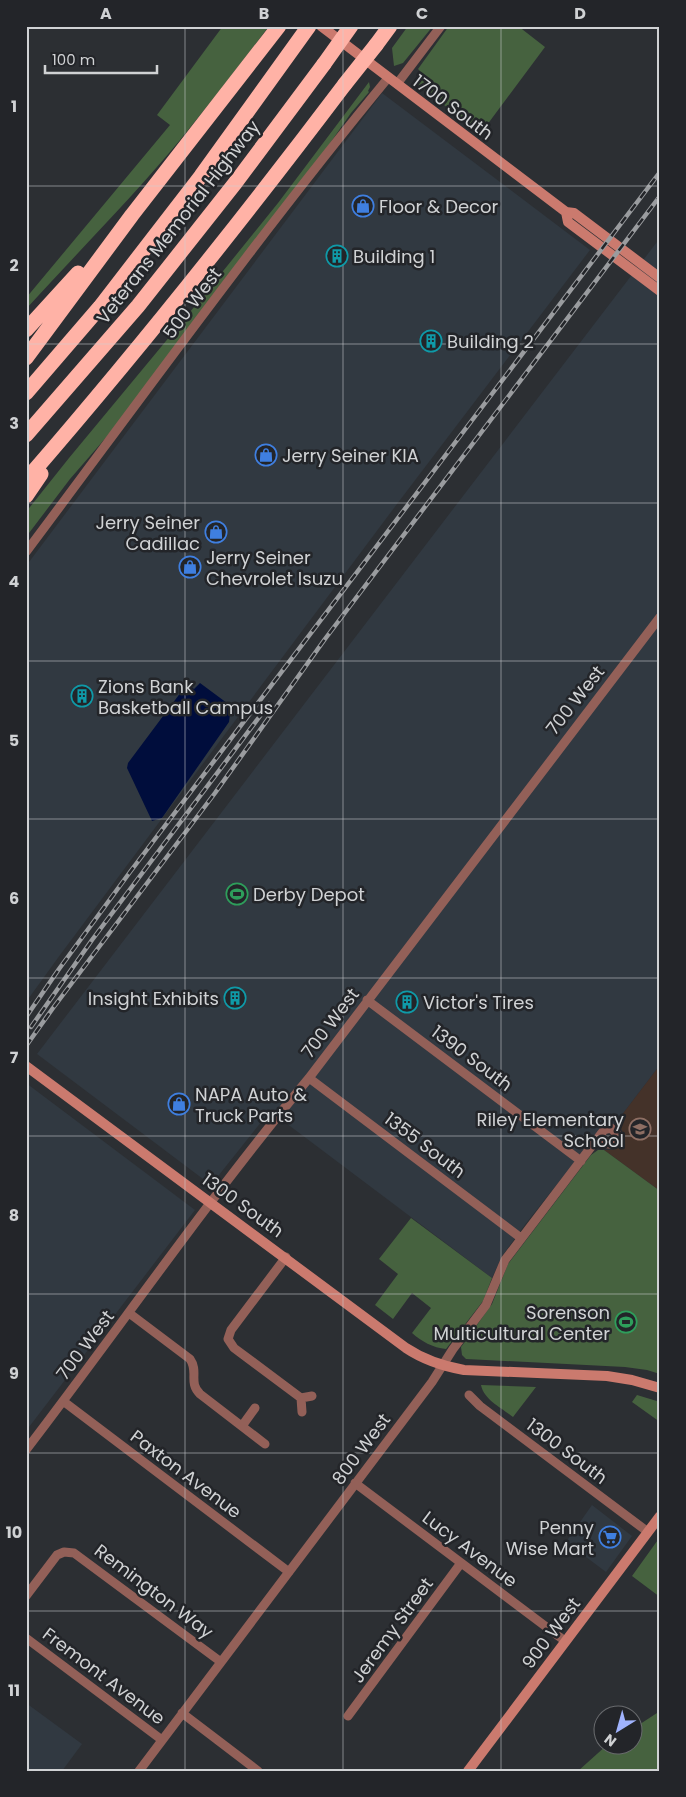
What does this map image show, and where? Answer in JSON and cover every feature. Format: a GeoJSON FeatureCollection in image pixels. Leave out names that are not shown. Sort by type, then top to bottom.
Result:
{"type":"FeatureCollection","features":[{"type":"Feature","properties":{"kind":"highway","name":"Veterans Memorial Highway"},"geometry":{"type":"LineString","coordinates":[[26,393],[100,307],[195,184],[309,26]]}},
{"type":"Feature","properties":{"kind":"highway","name":"Veterans Memorial Highway"},"geometry":{"type":"LineString","coordinates":[[26,435],[138,306],[236,182],[350,26]]}},
{"type":"Feature","properties":{"kind":"highway"},"geometry":{"type":"LineString","coordinates":[[26,480],[80,417],[259,198],[389,26]]}},
{"type":"Feature","properties":{"kind":"highway"},"geometry":{"type":"LineString","coordinates":[[26,358],[132,215],[278,27]]}},
{"type":"Feature","properties":{"kind":"highway"},"geometry":{"type":"LineString","coordinates":[[26,330],[132,215]]}},
{"type":"Feature","properties":{"kind":"highway"},"geometry":{"type":"LineString","coordinates":[[26,496],[80,417]]}},
{"type":"Feature","properties":{"kind":"main road","name":"1700 South"},"geometry":{"type":"LineString","coordinates":[[321,26],[566,212],[574,213],[660,278]]}},
{"type":"Feature","properties":{"kind":"main road","name":"1700 South"},"geometry":{"type":"LineString","coordinates":[[566,212],[568,222],[660,290]]}},
{"type":"Feature","properties":{"kind":"main road","name":"1300 South"},"geometry":{"type":"LineString","coordinates":[[26,1066],[286,1257],[406,1348],[428,1360],[442,1366],[481,1372],[620,1378],[645,1382],[660,1388]]}},
{"type":"Feature","properties":{"kind":"main road","name":"900 West"},"geometry":{"type":"LineString","coordinates":[[468,1771],[660,1516]]}},
{"type":"Feature","properties":{"kind":"street","name":"500 West"},"geometry":{"type":"LineString","coordinates":[[26,552],[200,318],[324,156],[441,26]]}},
{"type":"Feature","properties":{"kind":"street","name":"700 West"},"geometry":{"type":"LineString","coordinates":[[26,1450],[211,1202],[309,1078],[660,617]]}},
{"type":"Feature","properties":{"kind":"street","name":"1390 South"},"geometry":{"type":"LineString","coordinates":[[367,1000],[581,1161]]}},
{"type":"Feature","properties":{"kind":"street","name":"1355 South"},"geometry":{"type":"LineString","coordinates":[[309,1078],[521,1238]]}},
{"type":"Feature","properties":{"kind":"street","name":"800 West"},"geometry":{"type":"LineString","coordinates":[[139,1771],[442,1366],[486,1305],[494,1289],[501,1267],[597,1139]]}},
{"type":"Feature","properties":{"kind":"street"},"geometry":{"type":"LineString","coordinates":[[286,1257],[231,1330],[228,1339],[234,1348],[301,1398],[312,1396]]}},
{"type":"Feature","properties":{"kind":"street"},"geometry":{"type":"LineString","coordinates":[[129,1313],[190,1359],[194,1367],[194,1384],[197,1391],[265,1444]]}},
{"type":"Feature","properties":{"kind":"street","name":"1300 South"},"geometry":{"type":"LineString","coordinates":[[469,1395],[487,1411],[648,1532]]}},
{"type":"Feature","properties":{"kind":"street"},"geometry":{"type":"LineString","coordinates":[[301,1398],[302,1412]]}},
{"type":"Feature","properties":{"kind":"street","name":"Paxton Avenue"},"geometry":{"type":"LineString","coordinates":[[63,1401],[288,1572]]}},
{"type":"Feature","properties":{"kind":"street"},"geometry":{"type":"LineString","coordinates":[[242,1426],[255,1408]]}},
{"type":"Feature","properties":{"kind":"street","name":"Lucy Avenue"},"geometry":{"type":"LineString","coordinates":[[355,1483],[565,1641]]}},
{"type":"Feature","properties":{"kind":"street","name":"Remington Way"},"geometry":{"type":"LineString","coordinates":[[26,1596],[57,1555],[64,1552],[74,1553],[221,1662]]}},
{"type":"Feature","properties":{"kind":"street","name":"Jeremy Street"},"geometry":{"type":"LineString","coordinates":[[348,1716],[461,1563]]}},
{"type":"Feature","properties":{"kind":"street","name":"Fremont Avenue"},"geometry":{"type":"LineString","coordinates":[[26,1638],[162,1740]]}},
{"type":"Feature","properties":{"kind":"street","name":"Fremont Avenue"},"geometry":{"type":"LineString","coordinates":[[182,1713],[258,1771]]}},
{"type":"Feature","properties":{"kind":"shaded area"},"geometry":{"type":"Polygon","coordinates":[[[382,93],[590,250],[397,504],[26,1002],[26,566],[382,93]]]}},
{"type":"Feature","properties":{"kind":"shaded area"},"geometry":{"type":"Polygon","coordinates":[[[660,238],[660,1065],[615,1124],[604,1125],[527,1222],[502,1256],[492,1278],[270,1111],[211,1185],[37,1054],[660,238]]]}},
{"type":"Feature","properties":{"kind":"shaded area"},"geometry":{"type":"Polygon","coordinates":[[[200,683],[231,706],[229,722],[162,818],[152,821],[127,768],[128,763],[187,684],[194,689],[200,683]]]}},
{"type":"Feature","properties":{"kind":"shaded area","name":"Riley Elementary School"},"geometry":{"type":"Polygon","coordinates":[[[660,1065],[660,1191],[604,1150],[616,1149],[621,1144],[623,1138],[622,1130],[615,1124],[660,1065]]]}},
{"type":"Feature","properties":{"kind":"shaded area"},"geometry":{"type":"Polygon","coordinates":[[[26,1083],[195,1210],[26,1431],[26,1083]]]}},
{"type":"Feature","properties":{"kind":"shaded area"},"geometry":{"type":"Polygon","coordinates":[[[592,1505],[632,1536],[606,1572],[566,1542],[592,1505]]]}},
{"type":"Feature","properties":{"kind":"shaded area"},"geometry":{"type":"Polygon","coordinates":[[[26,1703],[82,1744],[62,1771],[26,1771],[26,1703]]]}},
{"type":"Feature","properties":{"kind":"green space"},"geometry":{"type":"Polygon","coordinates":[[[223,26],[269,26],[180,140],[123,205],[26,309],[26,298],[170,125],[157,115],[223,26]]]}},
{"type":"Feature","properties":{"kind":"green space"},"geometry":{"type":"Polygon","coordinates":[[[408,26],[433,26],[403,63],[394,66],[392,48],[408,26]]]}},
{"type":"Feature","properties":{"kind":"green space"},"geometry":{"type":"Polygon","coordinates":[[[449,26],[518,26],[545,47],[481,133],[419,86],[416,80],[420,71],[418,69],[449,26]]]}},
{"type":"Feature","properties":{"kind":"green space"},"geometry":{"type":"Polygon","coordinates":[[[369,82],[369,92],[351,113],[319,159],[115,427],[70,479],[26,537],[26,512],[278,203],[369,82]]]}},
{"type":"Feature","properties":{"kind":"green space"},"geometry":{"type":"Polygon","coordinates":[[[598,1150],[604,1150],[660,1191],[660,1374],[625,1367],[466,1359],[462,1355],[461,1347],[492,1304],[508,1264],[591,1155],[598,1150]]]}},
{"type":"Feature","properties":{"kind":"green space"},"geometry":{"type":"Polygon","coordinates":[[[411,1218],[492,1278],[483,1301],[446,1349],[427,1344],[412,1333],[431,1308],[412,1293],[393,1319],[375,1305],[398,1274],[379,1259],[411,1218]]]}},
{"type":"Feature","properties":{"kind":"green space"},"geometry":{"type":"Polygon","coordinates":[[[481,1385],[536,1387],[513,1417],[486,1395],[481,1385]]]}},
{"type":"Feature","properties":{"kind":"green space"},"geometry":{"type":"Polygon","coordinates":[[[637,1395],[660,1402],[660,1422],[632,1402],[637,1395]]]}},
{"type":"Feature","properties":{"kind":"green space"},"geometry":{"type":"Polygon","coordinates":[[[660,1537],[660,1597],[632,1576],[660,1537]]]}},
{"type":"Feature","properties":{"kind":"green space"},"geometry":{"type":"Polygon","coordinates":[[[660,1705],[660,1771],[578,1771],[597,1754],[644,1754],[644,1721],[657,1713],[660,1705]]]}},
{"type":"Feature","properties":{"kind":"railway"},"geometry":{"type":"LineString","coordinates":[[26,1017],[130,872],[660,172]]}},
{"type":"Feature","properties":{"kind":"railway"},"geometry":{"type":"LineString","coordinates":[[26,1046],[215,793],[325,639],[660,196]]}},
{"type":"Feature","properties":{"kind":"railway"},"geometry":{"type":"LineString","coordinates":[[31,1027],[92,940],[269,704]]}},
{"type":"Feature","properties":{"kind":"place","name":"Floor & Decor"},"geometry":{"type":"Point","coordinates":[363,206]}},
{"type":"Feature","properties":{"kind":"place","name":"Building 1"},"geometry":{"type":"Point","coordinates":[337,256]}},
{"type":"Feature","properties":{"kind":"place","name":"Building 2"},"geometry":{"type":"Point","coordinates":[431,341]}},
{"type":"Feature","properties":{"kind":"place","name":"Jerry Seiner KIA"},"geometry":{"type":"Point","coordinates":[266,455]}},
{"type":"Feature","properties":{"kind":"place","name":"Jerry Seiner Cadillac"},"geometry":{"type":"Point","coordinates":[216,532]}},
{"type":"Feature","properties":{"kind":"place","name":"Jerry Seiner Chevrolet Isuzu"},"geometry":{"type":"Point","coordinates":[190,567]}},
{"type":"Feature","properties":{"kind":"place","name":"Zions Bank Basketball Campus"},"geometry":{"type":"Point","coordinates":[82,696]}},
{"type":"Feature","properties":{"kind":"place","name":"Derby Depot"},"geometry":{"type":"Point","coordinates":[237,894]}},
{"type":"Feature","properties":{"kind":"place","name":"Insight Exhibits"},"geometry":{"type":"Point","coordinates":[235,998]}},
{"type":"Feature","properties":{"kind":"place","name":"Victor's Tires"},"geometry":{"type":"Point","coordinates":[407,1002]}},
{"type":"Feature","properties":{"kind":"place","name":"NAPA Auto & Truck Parts"},"geometry":{"type":"Point","coordinates":[179,1104]}},
{"type":"Feature","properties":{"kind":"place","name":"Riley Elementary School"},"geometry":{"type":"Point","coordinates":[640,1129]}},
{"type":"Feature","properties":{"kind":"place","name":"Sorenson Multicultural Center"},"geometry":{"type":"Point","coordinates":[626,1322]}},
{"type":"Feature","properties":{"kind":"place","name":"Penny Wise Mart"},"geometry":{"type":"Point","coordinates":[610,1537]}}]}
